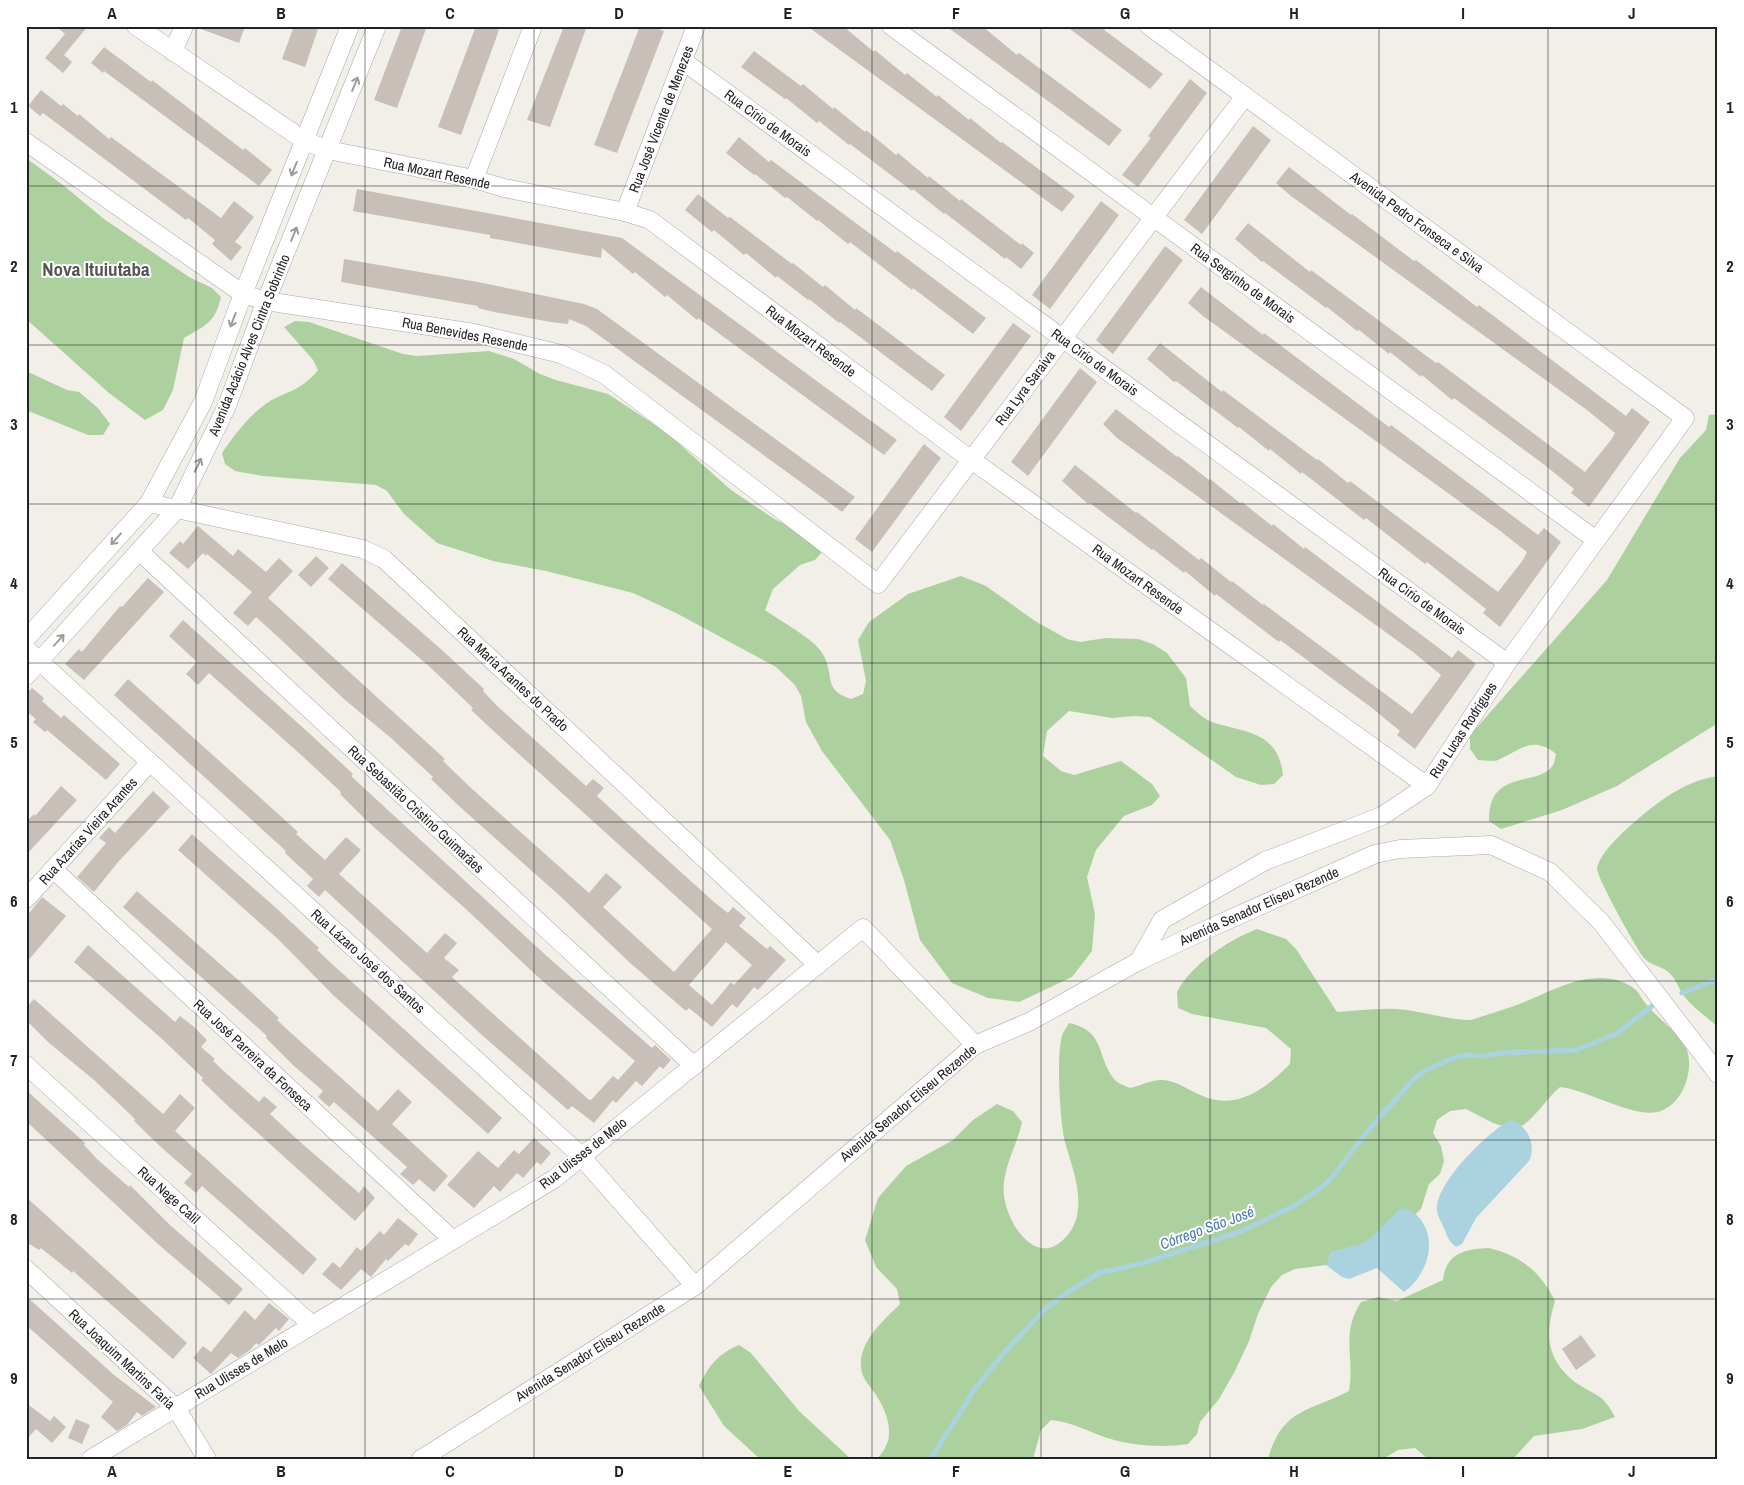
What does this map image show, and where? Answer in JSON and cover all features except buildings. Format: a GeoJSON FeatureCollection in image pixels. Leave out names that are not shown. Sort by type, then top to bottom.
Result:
{"type":"FeatureCollection","features":[{"type":"Feature","properties":{"kind":"street","name":"Rua Mozart Resende"},"geometry":{"type":"LineString","coordinates":[[136,26],[305,141],[328,150],[474,178],[504,188],[625,212],[650,220],[971,460],[1427,786]]}},
{"type":"Feature","properties":{"kind":"street"},"geometry":{"type":"LineString","coordinates":[[173,52],[184,26]]}},
{"type":"Feature","properties":{"kind":"street","name":"Avenida Acácio Alves Cintra Sobrinho"},"geometry":{"type":"LineString","coordinates":[[26,639],[149,503],[202,402],[350,26]]}},
{"type":"Feature","properties":{"kind":"street","name":"Avenida Acácio Alves Cintra Sobrinho"},"geometry":{"type":"LineString","coordinates":[[26,676],[177,509],[226,408],[266,301],[378,26]]}},
{"type":"Feature","properties":{"kind":"street"},"geometry":{"type":"LineString","coordinates":[[474,178],[533,26]]}},
{"type":"Feature","properties":{"kind":"street","name":"Rua José Vicente de Menezes"},"geometry":{"type":"LineString","coordinates":[[625,212],[696,26]]}},
{"type":"Feature","properties":{"kind":"street","name":"Rua Serginho de Morais"},"geometry":{"type":"LineString","coordinates":[[891,26],[1596,540]]}},
{"type":"Feature","properties":{"kind":"street","name":"Avenida Pedro Fonseca e Silva"},"geometry":{"type":"LineString","coordinates":[[1149,26],[1685,418]]}},
{"type":"Feature","properties":{"kind":"street","name":"Rua Círio de Morais"},"geometry":{"type":"LineString","coordinates":[[683,61],[1507,663]]}},
{"type":"Feature","properties":{"kind":"street","name":"Rua Lyra Saraiva"},"geometry":{"type":"LineString","coordinates":[[878,584],[1244,96]]}},
{"type":"Feature","properties":{"kind":"street","name":"Rua Benevides Resende"},"geometry":{"type":"LineString","coordinates":[[26,142],[243,294],[266,301],[474,333],[561,354],[604,374],[878,584]]}},
{"type":"Feature","properties":{"kind":"street","name":"Rua Lucas Rodrigues"},"geometry":{"type":"LineString","coordinates":[[1139,962],[1162,920],[1265,861],[1382,816],[1427,786],[1507,663],[1685,418]]}},
{"type":"Feature","properties":{"kind":"street","name":"Rua Maria Arantes do Prado"},"geometry":{"type":"LineString","coordinates":[[149,503],[363,549],[384,559],[818,965]]}},
{"type":"Feature","properties":{"kind":"street","name":"Rua Sebastião Cristino Guimarães"},"geometry":{"type":"LineString","coordinates":[[139,551],[694,1066]]}},
{"type":"Feature","properties":{"kind":"street","name":"Rua Lázaro José dos Santos"},"geometry":{"type":"LineString","coordinates":[[26,649],[582,1156],[695,1286]]}},
{"type":"Feature","properties":{"kind":"street","name":"Rua Azarias Vieira Arantes"},"geometry":{"type":"LineString","coordinates":[[26,899],[150,762]]}},
{"type":"Feature","properties":{"kind":"street","name":"Avenida Senador Eliseu Rezende"},"geometry":{"type":"LineString","coordinates":[[422,1459],[695,1286],[974,1045],[1029,1022],[1139,962],[1375,854],[1400,849],[1491,845],[1550,872],[1601,922],[1718,1074]]}},
{"type":"Feature","properties":{"kind":"street","name":"Rua José Parreira da Fonseca"},"geometry":{"type":"LineString","coordinates":[[53,869],[453,1240]]}},
{"type":"Feature","properties":{"kind":"street","name":"Rua Ulisses de Melo"},"geometry":{"type":"LineString","coordinates":[[91,1459],[554,1179],[863,928],[974,1045]]}},
{"type":"Feature","properties":{"kind":"street","name":"Rua Nege Calil"},"geometry":{"type":"LineString","coordinates":[[26,1065],[312,1326]]}},
{"type":"Feature","properties":{"kind":"street","name":"Rua Joaquim Martins Faria"},"geometry":{"type":"LineString","coordinates":[[26,1269],[176,1408],[207,1459]]}},
{"type":"Feature","properties":{"kind":"green space"},"geometry":{"type":"Polygon","coordinates":[[[26,158],[63,185],[104,219],[189,277],[212,288],[221,297],[216,313],[212,318],[198,330],[184,338],[173,390],[163,410],[145,420],[109,393],[26,319],[26,158]]]}},
{"type":"Feature","properties":{"kind":"green space"},"geometry":{"type":"Polygon","coordinates":[[[295,321],[309,322],[403,354],[417,356],[489,351],[514,359],[540,374],[556,380],[608,394],[666,432],[731,490],[776,520],[803,532],[823,551],[815,560],[800,565],[773,589],[765,610],[807,638],[821,651],[828,665],[833,688],[842,696],[851,699],[863,694],[866,681],[858,640],[869,622],[908,594],[961,576],[986,586],[1035,621],[1067,639],[1080,642],[1106,638],[1138,639],[1153,644],[1167,653],[1186,678],[1190,706],[1209,721],[1248,732],[1267,742],[1275,750],[1283,775],[1274,784],[1261,785],[1236,777],[1150,717],[1112,718],[1069,711],[1047,731],[1043,756],[1061,771],[1074,775],[1121,761],[1152,784],[1160,796],[1152,805],[1124,816],[1096,850],[1087,877],[1095,914],[1092,951],[1072,977],[1019,1002],[988,998],[952,983],[920,940],[904,880],[890,840],[822,751],[806,722],[801,696],[795,685],[776,667],[676,613],[633,593],[546,571],[493,561],[437,543],[404,514],[387,491],[376,485],[263,476],[235,471],[225,464],[222,453],[251,416],[271,401],[304,384],[318,370],[313,360],[284,327],[295,321]]]}},
{"type":"Feature","properties":{"kind":"green space"},"geometry":{"type":"Polygon","coordinates":[[[26,371],[67,390],[79,392],[98,408],[110,424],[103,435],[88,435],[26,410],[26,371]]]}},
{"type":"Feature","properties":{"kind":"green space"},"geometry":{"type":"Polygon","coordinates":[[[1718,414],[1718,723],[1617,786],[1562,810],[1501,829],[1489,821],[1491,804],[1497,793],[1515,781],[1546,772],[1553,765],[1556,754],[1548,748],[1533,745],[1496,761],[1478,760],[1470,749],[1470,735],[1607,580],[1680,458],[1706,430],[1709,415],[1718,414]]]}},
{"type":"Feature","properties":{"kind":"green space"},"geometry":{"type":"Polygon","coordinates":[[[1718,776],[1718,1027],[1689,1002],[1670,973],[1644,958],[1609,897],[1597,868],[1603,855],[1614,841],[1656,804],[1686,786],[1718,776]]]}},
{"type":"Feature","properties":{"kind":"green space"},"geometry":{"type":"Polygon","coordinates":[[[1257,929],[1286,939],[1296,949],[1337,1012],[1395,1009],[1471,1020],[1514,1006],[1574,982],[1599,978],[1622,982],[1636,990],[1684,1044],[1689,1058],[1688,1076],[1685,1085],[1681,1094],[1669,1107],[1651,1113],[1625,1108],[1584,1093],[1560,1087],[1528,1121],[1515,1130],[1493,1123],[1466,1109],[1450,1111],[1437,1120],[1433,1133],[1441,1146],[1444,1161],[1440,1174],[1429,1184],[1421,1209],[1386,1243],[1326,1265],[1295,1269],[1282,1275],[1271,1287],[1234,1373],[1219,1399],[1200,1422],[1197,1434],[1188,1444],[1158,1446],[1127,1443],[1107,1438],[1073,1425],[1051,1420],[1041,1430],[1033,1459],[877,1459],[884,1450],[888,1440],[889,1427],[882,1406],[863,1376],[861,1358],[873,1332],[900,1304],[897,1289],[876,1267],[865,1240],[878,1198],[906,1166],[953,1140],[973,1120],[997,1104],[1013,1111],[1022,1122],[1005,1176],[1004,1195],[1006,1206],[1017,1229],[1024,1238],[1033,1245],[1043,1248],[1053,1247],[1064,1239],[1075,1223],[1078,1206],[1076,1179],[1063,1133],[1059,1089],[1060,1045],[1069,1023],[1090,1032],[1099,1047],[1110,1073],[1117,1082],[1130,1088],[1163,1080],[1174,1082],[1198,1094],[1216,1100],[1228,1101],[1251,1095],[1261,1089],[1290,1064],[1291,1049],[1266,1028],[1192,1014],[1178,1008],[1177,992],[1191,972],[1211,954],[1257,929]]]}},
{"type":"Feature","properties":{"kind":"green space"},"geometry":{"type":"Polygon","coordinates":[[[1489,1248],[1520,1260],[1543,1281],[1555,1301],[1549,1335],[1553,1355],[1565,1373],[1575,1382],[1602,1399],[1615,1417],[1582,1429],[1534,1436],[1513,1459],[1428,1459],[1415,1448],[1398,1450],[1383,1459],[1268,1459],[1274,1442],[1289,1421],[1309,1408],[1349,1391],[1351,1325],[1361,1302],[1378,1297],[1397,1301],[1443,1280],[1448,1264],[1458,1254],[1465,1251],[1489,1248]]]}},
{"type":"Feature","properties":{"kind":"green space"},"geometry":{"type":"Polygon","coordinates":[[[739,1345],[751,1353],[799,1411],[851,1459],[760,1459],[724,1426],[699,1386],[706,1372],[715,1361],[739,1345]]]}},
{"type":"Feature","properties":{"kind":"water"},"geometry":{"type":"Polygon","coordinates":[[[1510,1120],[1521,1126],[1529,1136],[1532,1148],[1529,1161],[1476,1218],[1462,1244],[1456,1247],[1449,1239],[1438,1215],[1437,1206],[1440,1195],[1455,1170],[1466,1158],[1489,1135],[1510,1120]]]}},
{"type":"Feature","properties":{"kind":"water"},"geometry":{"type":"Polygon","coordinates":[[[1401,1208],[1411,1211],[1419,1217],[1427,1232],[1429,1241],[1429,1251],[1423,1270],[1404,1292],[1377,1268],[1349,1279],[1342,1277],[1326,1265],[1331,1252],[1360,1244],[1371,1238],[1401,1208]]]}},
{"type":"Feature","properties":{"kind":"waterway","name":"Córrego São José"},"geometry":{"type":"LineString","coordinates":[[1682,993],[1718,979]]}},
{"type":"Feature","properties":{"kind":"waterway","name":"Córrego São José"},"geometry":{"type":"LineString","coordinates":[[931,1459],[974,1390],[1003,1354],[1046,1308],[1071,1290],[1099,1273],[1143,1263],[1242,1231],[1296,1205],[1323,1186],[1333,1176],[1370,1128],[1413,1080],[1424,1071],[1453,1058],[1467,1055],[1484,1056],[1500,1053],[1576,1050],[1616,1034],[1652,1006]]}},
{"type":"Feature","properties":{"kind":"district","name":"Nova Ituiutaba"},"geometry":{"type":"Point","coordinates":[96,269]}}]}
